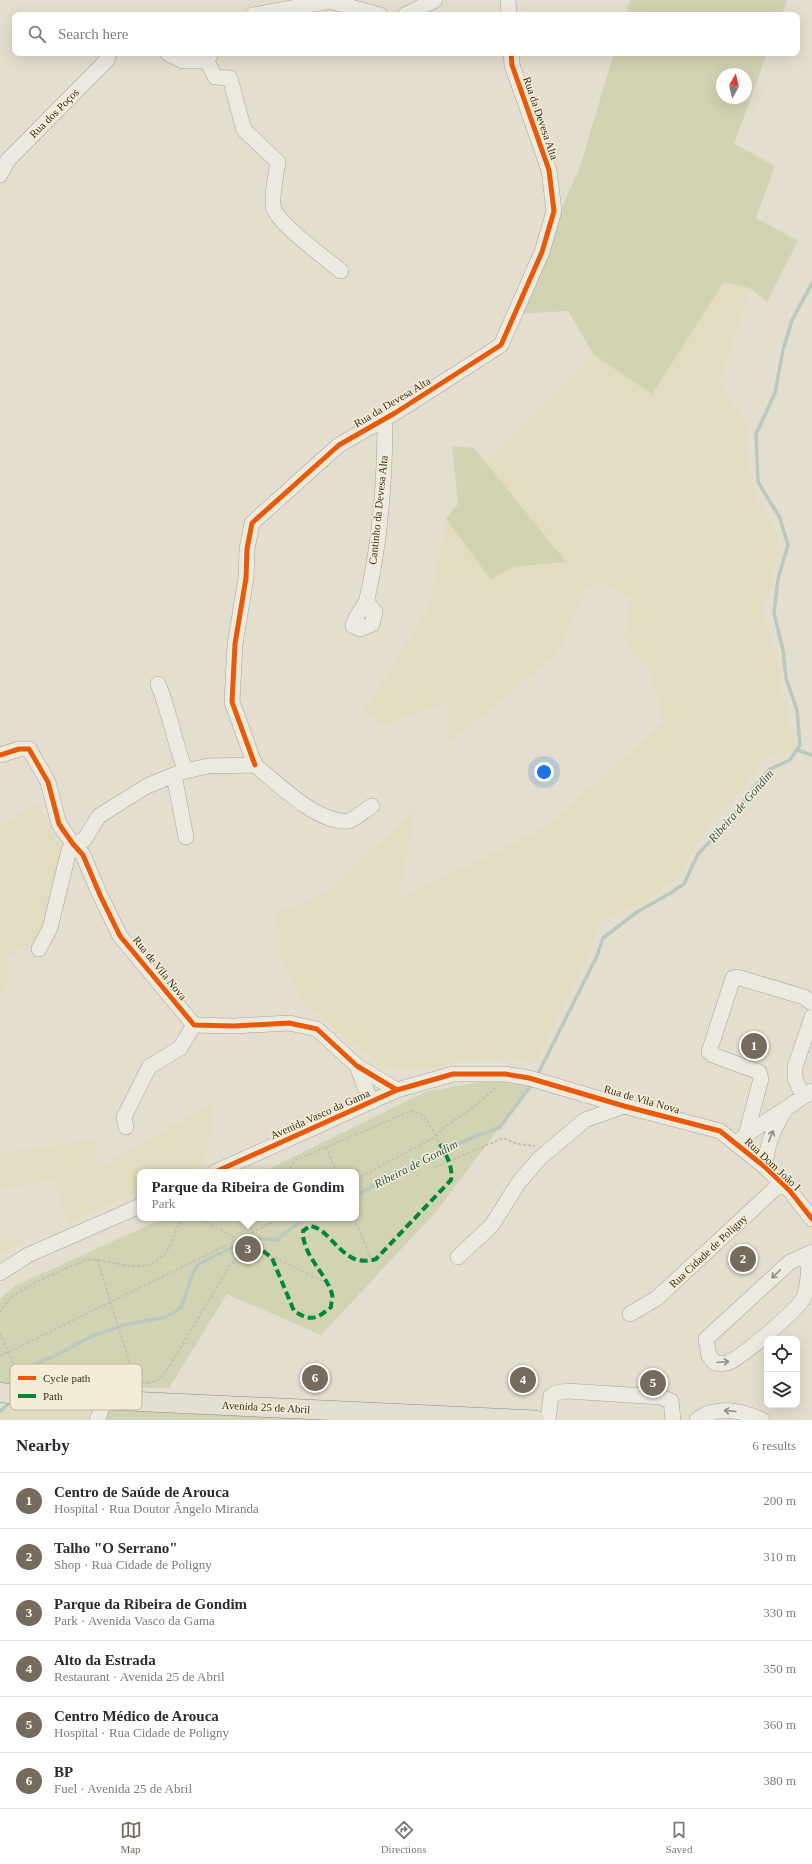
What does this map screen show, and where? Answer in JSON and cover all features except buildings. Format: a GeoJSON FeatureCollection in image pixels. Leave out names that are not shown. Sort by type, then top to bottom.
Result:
{"type":"FeatureCollection","features":[{"type":"Feature","properties":{"kind":"main road","name":"Avenida 25 de Abril"},"geometry":{"type":"LineString","coordinates":[[0,1392],[10,1390]]}},
{"type":"Feature","properties":{"kind":"main road","name":"Avenida 25 de Abril"},"geometry":{"type":"LineString","coordinates":[[0,1399],[10,1394]]}},
{"type":"Feature","properties":{"kind":"main road","name":"Avenida 25 de Abril"},"geometry":{"type":"LineString","coordinates":[[142,1402],[535,1420]]}},
{"type":"Feature","properties":{"kind":"street"},"geometry":{"type":"LineString","coordinates":[[412,12],[431,4],[435,0]]}},
{"type":"Feature","properties":{"kind":"street"},"geometry":{"type":"LineString","coordinates":[[508,0],[509,12]]}},
{"type":"Feature","properties":{"kind":"street"},"geometry":{"type":"LineString","coordinates":[[269,12],[329,1],[369,12]]}},
{"type":"Feature","properties":{"kind":"street","name":"Rua dos Poços"},"geometry":{"type":"LineString","coordinates":[[0,175],[8,160],[107,60],[108,56]]}},
{"type":"Feature","properties":{"kind":"street"},"geometry":{"type":"LineString","coordinates":[[173,56],[183,61],[209,57],[216,77],[230,78],[244,130],[278,162],[273,206],[281,220],[308,245],[341,271]]}},
{"type":"Feature","properties":{"kind":"street","name":"Rua da Devesa Alta"},"geometry":{"type":"LineString","coordinates":[[256,765],[232,702],[235,644],[246,578],[247,549],[252,523],[339,445],[385,419],[501,345],[542,252],[554,211],[549,170],[512,65],[511,56]]}},
{"type":"Feature","properties":{"kind":"street","name":"Cantinho da Devesa Alta"},"geometry":{"type":"LineString","coordinates":[[366,601],[380,507],[385,452],[385,419]]}},
{"type":"Feature","properties":{"kind":"street"},"geometry":{"type":"LineString","coordinates":[[158,684],[164,697],[177,749],[186,837]]}},
{"type":"Feature","properties":{"kind":"street","name":"Rua de Vila Nova"},"geometry":{"type":"LineString","coordinates":[[0,755],[19,749],[29,749],[48,782],[59,824],[83,855],[120,936],[194,1025]]}},
{"type":"Feature","properties":{"kind":"street"},"geometry":{"type":"LineString","coordinates":[[40,949],[50,928],[69,850],[73,844],[84,840],[99,816],[147,786],[180,773],[208,766],[256,765],[298,800],[320,814],[339,821],[351,821],[372,806]]}},
{"type":"Feature","properties":{"kind":"street"},"geometry":{"type":"LineString","coordinates":[[741,1139],[761,1079],[759,1072],[713,1056],[709,1052],[733,978],[737,976],[804,997],[812,1003]]}},
{"type":"Feature","properties":{"kind":"street"},"geometry":{"type":"LineString","coordinates":[[741,1139],[807,1094],[795,1078],[795,1067],[812,1017]]}},
{"type":"Feature","properties":{"kind":"street"},"geometry":{"type":"LineString","coordinates":[[126,1128],[124,1117],[149,1067],[180,1048],[194,1025],[234,1026],[289,1023],[317,1029],[357,1066],[397,1090]]}},
{"type":"Feature","properties":{"kind":"street"},"geometry":{"type":"LineString","coordinates":[[357,1066],[371,1102]]}},
{"type":"Feature","properties":{"kind":"street","name":"Avenida Vasco da Gama"},"geometry":{"type":"LineString","coordinates":[[222,1169],[397,1090],[452,1074],[505,1074],[535,1080]]}},
{"type":"Feature","properties":{"kind":"street","name":"Rua de Vila Nova"},"geometry":{"type":"LineString","coordinates":[[535,1080],[624,1106],[720,1131],[741,1139]]}},
{"type":"Feature","properties":{"kind":"street"},"geometry":{"type":"LineString","coordinates":[[458,1257],[492,1225],[519,1182],[540,1158],[585,1120],[624,1106]]}},
{"type":"Feature","properties":{"kind":"street"},"geometry":{"type":"LineString","coordinates":[[765,1167],[767,1148],[772,1132],[787,1108]]}},
{"type":"Feature","properties":{"kind":"street","name":"Rua Dom João I"},"geometry":{"type":"LineString","coordinates":[[741,1139],[812,1219]]}},
{"type":"Feature","properties":{"kind":"street","name":"Rua Cidade de Poligny"},"geometry":{"type":"LineString","coordinates":[[630,1314],[657,1298],[781,1183]]}},
{"type":"Feature","properties":{"kind":"street"},"geometry":{"type":"LineString","coordinates":[[0,1273],[28,1255],[137,1207]]}},
{"type":"Feature","properties":{"kind":"street"},"geometry":{"type":"LineString","coordinates":[[810,1253],[804,1297],[796,1307],[758,1343],[740,1356],[727,1363],[715,1362],[709,1356],[706,1338],[790,1262],[810,1253]]}},
{"type":"Feature","properties":{"kind":"street"},"geometry":{"type":"LineString","coordinates":[[548,1420],[551,1396],[556,1393],[568,1391],[661,1397],[671,1401],[673,1420]]}},
{"type":"Feature","properties":{"kind":"street"},"geometry":{"type":"LineString","coordinates":[[97,1420],[101,1410]]}},
{"type":"Feature","properties":{"kind":"street"},"geometry":{"type":"LineString","coordinates":[[697,1420],[712,1412],[722,1410],[750,1413],[762,1420]]}},
{"type":"Feature","properties":{"kind":"path"},"geometry":{"type":"LineString","coordinates":[[359,1177],[432,1138],[494,1090],[505,1074]]}},
{"type":"Feature","properties":{"kind":"path"},"geometry":{"type":"LineString","coordinates":[[288,1169],[296,1160],[411,1112],[419,1113],[425,1117],[438,1141]]}},
{"type":"Feature","properties":{"kind":"path"},"geometry":{"type":"LineString","coordinates":[[435,1167],[504,1138],[518,1144],[551,1149]]}},
{"type":"Feature","properties":{"kind":"path"},"geometry":{"type":"LineString","coordinates":[[326,1147],[335,1169]]}},
{"type":"Feature","properties":{"kind":"path"},"geometry":{"type":"LineString","coordinates":[[0,1313],[5,1303],[17,1292],[88,1259],[97,1259],[134,1267],[147,1266],[157,1261],[165,1254],[176,1230],[184,1221]]}},
{"type":"Feature","properties":{"kind":"path"},"geometry":{"type":"LineString","coordinates":[[204,1221],[332,1286]]}},
{"type":"Feature","properties":{"kind":"path"},"geometry":{"type":"LineString","coordinates":[[0,1356],[276,1221]]}},
{"type":"Feature","properties":{"kind":"path"},"geometry":{"type":"LineString","coordinates":[[355,1221],[372,1261]]}},
{"type":"Feature","properties":{"kind":"path"},"geometry":{"type":"LineString","coordinates":[[142,1383],[158,1380],[169,1367],[230,1265],[239,1256],[252,1250],[263,1251]]}},
{"type":"Feature","properties":{"kind":"path"},"geometry":{"type":"LineString","coordinates":[[97,1259],[130,1364]]}},
{"type":"Feature","properties":{"kind":"path"},"geometry":{"type":"LineString","coordinates":[[0,1333],[14,1364]]}},
{"type":"Feature","properties":{"kind":"shaded area"},"geometry":{"type":"Polygon","coordinates":[[[724,282],[750,288],[720,383],[747,426],[745,442],[756,497],[778,537],[776,560],[764,611],[777,661],[784,701],[797,750],[767,755],[734,799],[712,820],[677,878],[644,903],[600,921],[592,949],[536,1064],[513,1057],[479,1059],[408,1071],[380,1064],[301,1002],[281,959],[277,913],[327,893],[415,809],[397,901],[546,827],[664,722],[650,672],[624,641],[631,599],[606,585],[587,586],[558,653],[448,744],[447,702],[383,726],[364,710],[428,610],[446,519],[491,580],[511,567],[565,562],[485,462],[594,355],[652,393],[724,282]]]}},
{"type":"Feature","properties":{"kind":"shaded area"},"geometry":{"type":"Polygon","coordinates":[[[38,804],[49,823],[61,852],[40,937],[8,957],[9,984],[0,997],[0,828],[5,822],[38,804]]]}},
{"type":"Feature","properties":{"kind":"shaded area"},"geometry":{"type":"Polygon","coordinates":[[[215,1102],[205,1165],[195,1169],[137,1169],[137,1193],[69,1222],[53,1180],[0,1189],[0,1152],[34,1149],[96,1138],[98,1168],[215,1102]]]}},
{"type":"Feature","properties":{"kind":"shaded area"},"geometry":{"type":"Polygon","coordinates":[[[0,1239],[27,1239],[0,1255],[0,1239]]]}},
{"type":"Feature","properties":{"kind":"shaded area"},"geometry":{"type":"Polygon","coordinates":[[[0,1408],[10,1408],[10,1410],[105,1410],[102,1420],[0,1420],[0,1408]]]}},
{"type":"Feature","properties":{"kind":"green space"},"geometry":{"type":"Polygon","coordinates":[[[630,0],[787,1],[782,12],[627,12],[630,0]]]}},
{"type":"Feature","properties":{"kind":"green space"},"geometry":{"type":"Polygon","coordinates":[[[613,56],[766,56],[752,94],[752,68],[716,68],[716,104],[749,104],[734,144],[775,166],[756,218],[798,241],[767,302],[750,288],[724,282],[652,394],[594,355],[568,311],[514,314],[580,167],[613,56]]]}},
{"type":"Feature","properties":{"kind":"green space"},"geometry":{"type":"Polygon","coordinates":[[[452,446],[474,448],[566,562],[511,567],[491,580],[446,519],[458,504],[452,446]]]}},
{"type":"Feature","properties":{"kind":"green space"},"geometry":{"type":"Polygon","coordinates":[[[490,1080],[531,1086],[435,1213],[321,1335],[227,1294],[169,1388],[142,1387],[142,1364],[10,1364],[10,1385],[0,1382],[0,1299],[15,1286],[157,1221],[359,1221],[359,1169],[269,1169],[425,1092],[490,1080]]]}},
{"type":"Feature","properties":{"kind":"green space"},"geometry":{"type":"Polygon","coordinates":[[[142,1407],[327,1420],[102,1420],[105,1410],[142,1410],[142,1407]]]}},
{"type":"Feature","properties":{"kind":"waterway","name":"Ribeira de Gondim"},"geometry":{"type":"LineString","coordinates":[[537,1076],[597,956],[603,938],[637,912],[684,884],[698,854],[728,823],[752,790],[770,769],[790,760],[800,745],[797,710],[786,678],[783,650],[774,613],[778,579],[788,545],[780,518],[758,482],[756,434],[775,393],[783,350],[792,320],[812,283]]}},
{"type":"Feature","properties":{"kind":"waterway"},"geometry":{"type":"LineString","coordinates":[[797,750],[812,755]]}},
{"type":"Feature","properties":{"kind":"waterway","name":"Ribeira de Gondim"},"geometry":{"type":"LineString","coordinates":[[359,1193],[443,1149],[500,1127],[533,1083]]}},
{"type":"Feature","properties":{"kind":"waterway","name":"Ribeira de Gondim"},"geometry":{"type":"LineString","coordinates":[[37,1364],[65,1351],[90,1337],[123,1325],[162,1318],[174,1313],[181,1307],[194,1271],[199,1264],[251,1238],[277,1240],[303,1221]]}},
{"type":"Feature","properties":{"kind":"waterway","name":"Ribeira de Gondim"},"geometry":{"type":"LineString","coordinates":[[0,1412],[8,1404]]}},
{"type":"Feature","properties":{"kind":"marked path"},"geometry":{"type":"LineString","coordinates":[[263,1251],[272,1258],[294,1311],[309,1318],[314,1318],[322,1314],[331,1307],[332,1294],[329,1286],[306,1248],[303,1231],[310,1226],[318,1228],[346,1254],[354,1259],[364,1261],[376,1259],[451,1180],[450,1165],[439,1142]]}},
{"type":"Feature","properties":{"kind":"cycle path"},"geometry":{"type":"LineString","coordinates":[[255,765],[232,702],[235,644],[246,578],[247,549],[252,523],[339,445],[395,413],[501,345],[542,252],[554,211],[549,170],[512,65],[511,56]]}},
{"type":"Feature","properties":{"kind":"cycle path"},"geometry":{"type":"LineString","coordinates":[[0,755],[19,749],[29,749],[48,782],[59,824],[83,855],[120,936],[194,1025],[234,1026],[289,1023],[317,1029],[357,1066],[397,1090]]}},
{"type":"Feature","properties":{"kind":"cycle path"},"geometry":{"type":"LineString","coordinates":[[222,1169],[397,1090],[453,1074],[505,1074],[529,1078],[624,1106],[720,1131],[765,1167],[790,1191],[812,1219]]}},
{"type":"Feature","properties":{"kind":"place","name":"Centro de Saúde de Arouca"},"geometry":{"type":"Point","coordinates":[754,1046]}},
{"type":"Feature","properties":{"kind":"place","name":"Parque da Ribeira de Gondim"},"geometry":{"type":"Point","coordinates":[248,1249]}},
{"type":"Feature","properties":{"kind":"place","name":"Talho \"O Serrano\""},"geometry":{"type":"Point","coordinates":[743,1259]}},
{"type":"Feature","properties":{"kind":"place","name":"BP"},"geometry":{"type":"Point","coordinates":[315,1378]}},
{"type":"Feature","properties":{"kind":"place","name":"Alto da Estrada"},"geometry":{"type":"Point","coordinates":[523,1380]}},
{"type":"Feature","properties":{"kind":"place","name":"Centro Médico de Arouca"},"geometry":{"type":"Point","coordinates":[653,1383]}}]}
